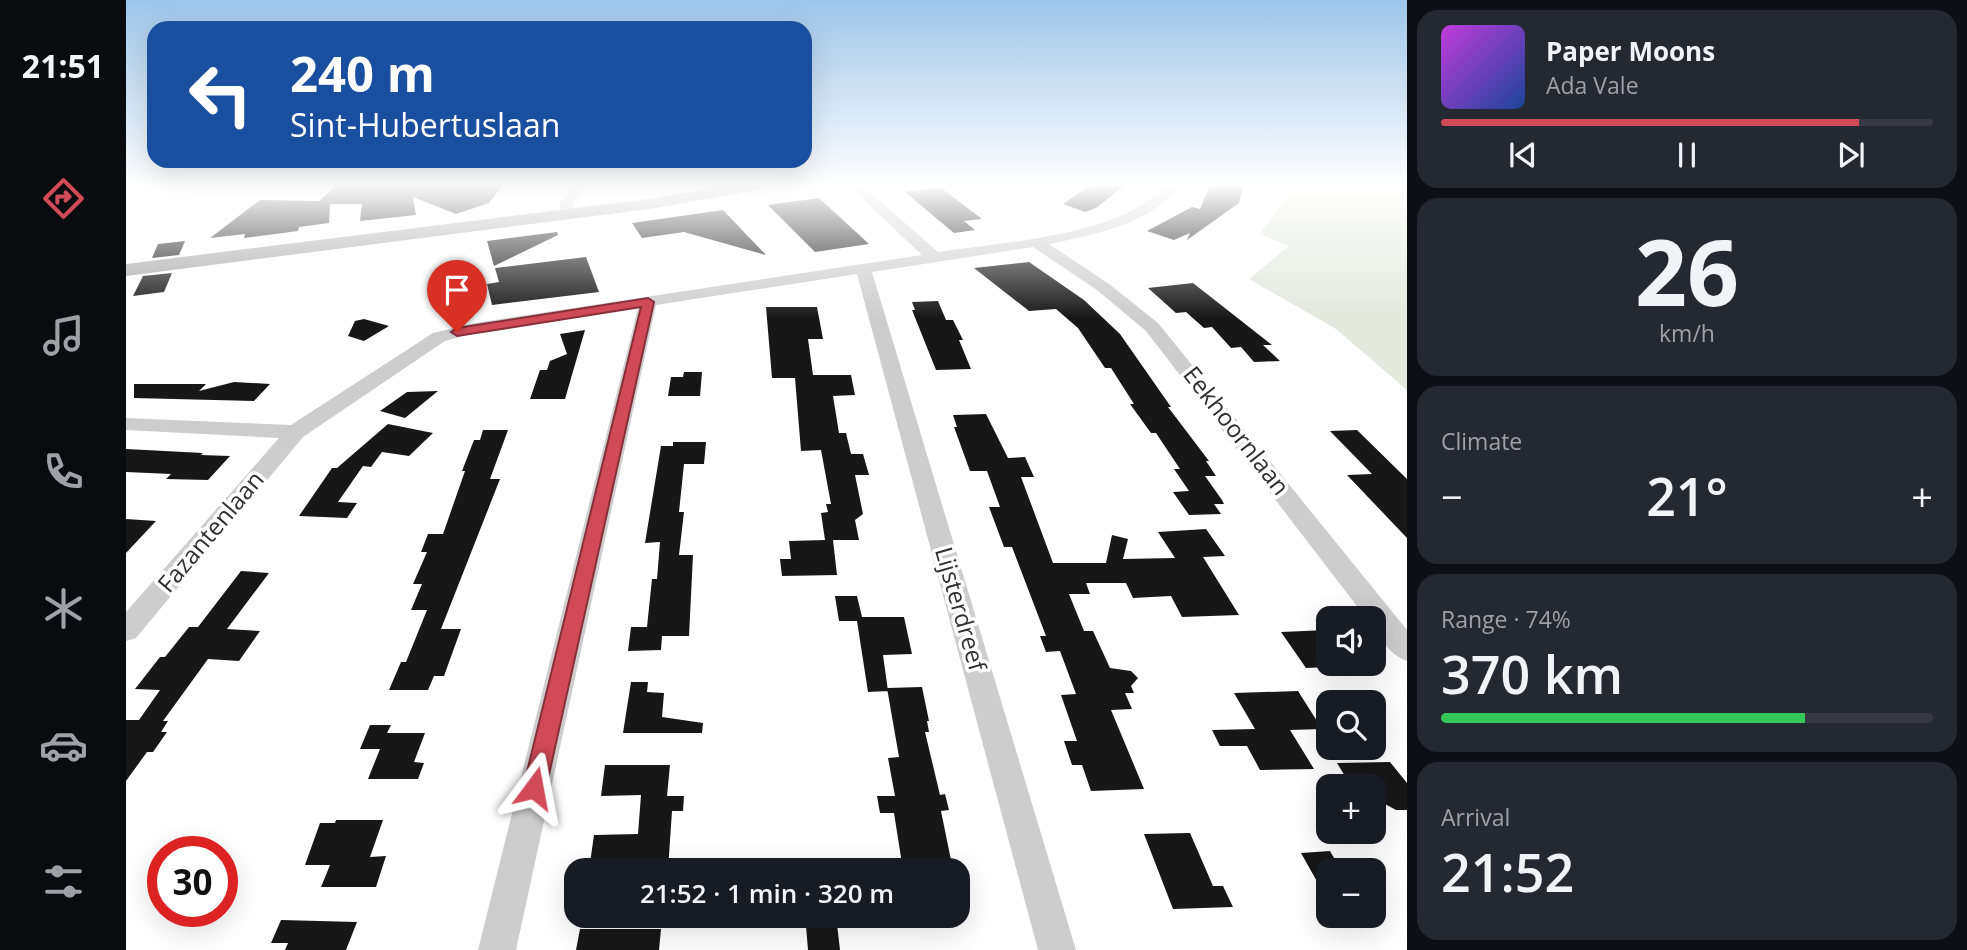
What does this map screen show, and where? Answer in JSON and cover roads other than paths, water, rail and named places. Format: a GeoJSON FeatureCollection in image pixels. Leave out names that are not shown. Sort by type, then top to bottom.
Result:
{"type":"FeatureCollection","features":[{"type":"Feature","properties":{"kind":"main road"},"geometry":{"type":"LineString","coordinates":[[126,270],[448,229]]}},
{"type":"Feature","properties":{"kind":"street"},"geometry":{"type":"LineString","coordinates":[[903,229],[935,258]]}},
{"type":"Feature","properties":{"kind":"street","name":"Fazantenlaan"},"geometry":{"type":"LineString","coordinates":[[126,631],[295,432],[439,337],[475,328],[1036,242],[1094,229]]}},
{"type":"Feature","properties":{"kind":"street","name":"Eekhoornlaan"},"geometry":{"type":"LineString","coordinates":[[1036,242],[1120,299],[1167,343],[1407,650]]}},
{"type":"Feature","properties":{"kind":"street","name":"Lijsterdreef"},"geometry":{"type":"LineString","coordinates":[[863,268],[1057,950]]}},
{"type":"Feature","properties":{"kind":"street"},"geometry":{"type":"LineString","coordinates":[[497,950],[648,302]]}},
{"type":"Feature","properties":{"kind":"street"},"geometry":{"type":"LineString","coordinates":[[126,424],[295,432]]}}]}
